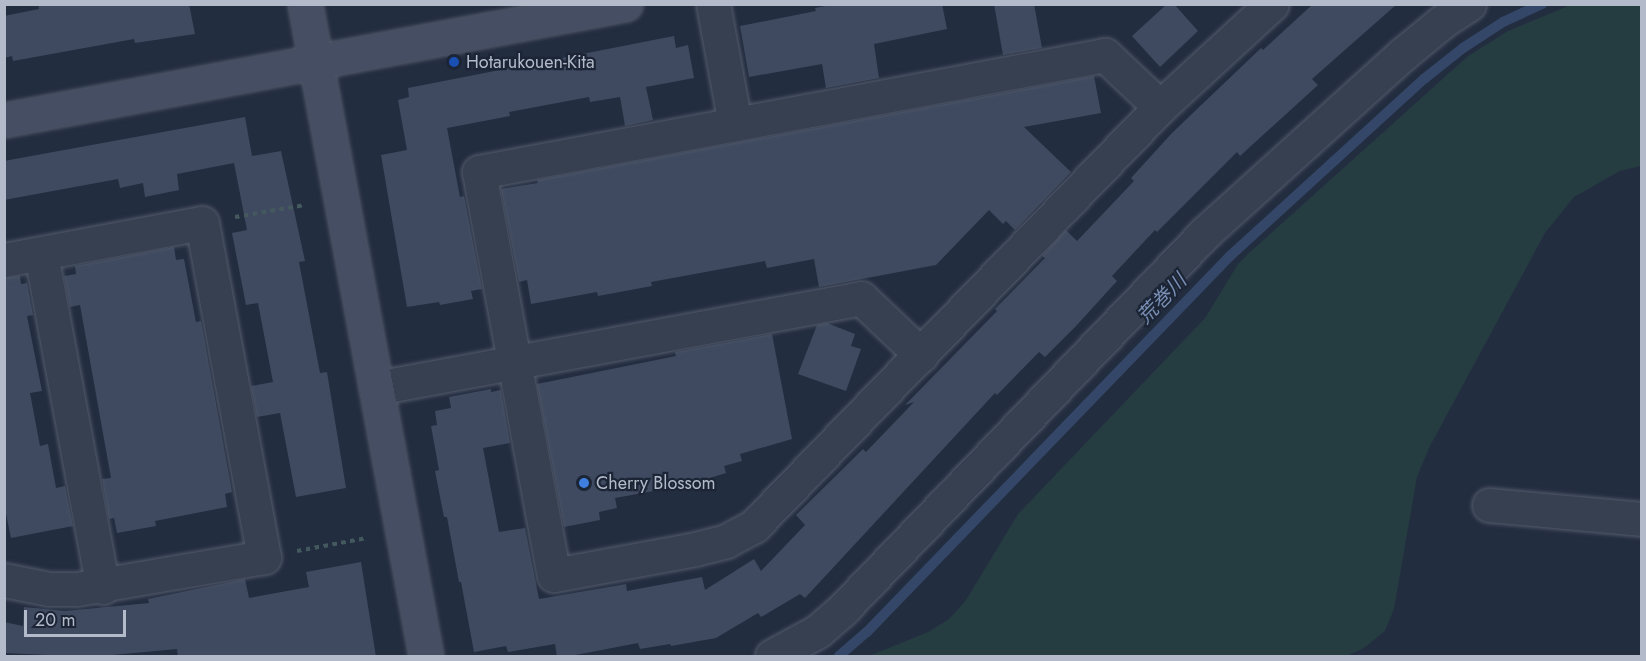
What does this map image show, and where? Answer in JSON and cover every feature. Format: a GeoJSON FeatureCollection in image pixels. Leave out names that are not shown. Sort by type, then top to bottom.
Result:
{"type":"FeatureCollection","features":[{"type":"Feature","properties":{"kind":"street"},"geometry":{"type":"LineString","coordinates":[[305,4],[426,657]]}},
{"type":"Feature","properties":{"kind":"street"},"geometry":{"type":"LineString","coordinates":[[4,120],[625,4]]}},
{"type":"Feature","properties":{"kind":"street"},"geometry":{"type":"LineString","coordinates":[[712,4],[735,124]]}},
{"type":"Feature","properties":{"kind":"street"},"geometry":{"type":"LineString","coordinates":[[1160,107],[1105,55],[479,172],[554,575],[695,549],[726,541],[754,526],[1160,107],[1272,4]]}},
{"type":"Feature","properties":{"kind":"street"},"geometry":{"type":"LineString","coordinates":[[772,657],[818,631],[844,608],[1206,232],[1403,54],[1443,21],[1469,4]]}},
{"type":"Feature","properties":{"kind":"street"},"geometry":{"type":"LineString","coordinates":[[4,260],[202,224],[264,557],[103,587],[49,589],[4,580]]}},
{"type":"Feature","properties":{"kind":"street"},"geometry":{"type":"LineString","coordinates":[[41,254],[103,587]]}},
{"type":"Feature","properties":{"kind":"street"},"geometry":{"type":"LineString","coordinates":[[376,388],[861,298],[921,355]]}},
{"type":"Feature","properties":{"kind":"street"},"geometry":{"type":"LineString","coordinates":[[1489,505],[1641,519]]}},
{"type":"Feature","properties":{"kind":"path"},"geometry":{"type":"LineString","coordinates":[[202,224],[305,205]]}},
{"type":"Feature","properties":{"kind":"path"},"geometry":{"type":"LineString","coordinates":[[264,557],[367,538]]}},
{"type":"Feature","properties":{"kind":"green space"},"geometry":{"type":"Polygon","coordinates":[[[1573,4],[1641,5],[1641,166],[1620,171],[1574,197],[1545,233],[1429,448],[1417,477],[1394,609],[1385,631],[1364,648],[1346,656],[869,656],[928,632],[949,619],[966,600],[1018,514],[1205,318],[1238,264],[1249,253],[1468,56],[1508,31],[1573,4]]]}},
{"type":"Feature","properties":{"kind":"building"},"geometry":{"type":"Polygon","coordinates":[[[38,4],[189,4],[195,34],[135,43],[134,39],[13,61],[12,56],[4,58],[4,16],[39,9],[38,4]]]}},
{"type":"Feature","properties":{"kind":"building"},"geometry":{"type":"Polygon","coordinates":[[[836,4],[942,4],[947,29],[874,44],[879,78],[826,88],[822,64],[749,77],[740,26],[816,11],[815,8],[836,4]]]}},
{"type":"Feature","properties":{"kind":"building"},"geometry":{"type":"Polygon","coordinates":[[[994,4],[1034,4],[1042,48],[1003,55],[994,4]]]}},
{"type":"Feature","properties":{"kind":"building"},"geometry":{"type":"Polygon","coordinates":[[[1167,4],[1174,4],[1198,31],[1160,67],[1132,36],[1167,4]]]}},
{"type":"Feature","properties":{"kind":"building"},"geometry":{"type":"Polygon","coordinates":[[[1313,4],[1397,4],[1312,79],[1318,85],[1240,156],[1237,152],[1157,232],[1155,230],[1112,276],[1117,281],[1076,326],[1045,357],[1039,352],[997,395],[995,393],[805,598],[800,594],[761,617],[758,613],[716,638],[671,646],[670,644],[640,649],[638,643],[565,657],[557,657],[555,644],[508,652],[506,646],[474,652],[447,517],[444,517],[435,471],[439,470],[431,426],[437,425],[435,411],[451,408],[449,397],[491,389],[491,392],[501,390],[510,443],[483,448],[499,532],[525,528],[539,599],[626,584],[627,591],[702,577],[705,590],[754,559],[761,571],[805,525],[796,515],[863,449],[866,452],[914,402],[905,405],[997,311],[995,309],[1045,258],[1042,256],[1066,230],[1077,241],[1134,181],[1131,178],[1172,133],[1261,48],[1263,50],[1313,4]]]}},
{"type":"Feature","properties":{"kind":"building"},"geometry":{"type":"Polygon","coordinates":[[[674,36],[676,48],[688,45],[694,78],[646,87],[653,120],[625,126],[620,97],[590,102],[589,97],[509,112],[510,116],[447,128],[460,197],[464,196],[482,289],[471,291],[473,299],[440,305],[439,302],[407,307],[381,155],[407,150],[398,100],[409,97],[408,88],[674,36]]]}},
{"type":"Feature","properties":{"kind":"building"},"geometry":{"type":"Polygon","coordinates":[[[1094,76],[1101,113],[1024,127],[1071,172],[1015,230],[1006,221],[1003,224],[989,210],[936,265],[819,287],[814,259],[767,268],[765,261],[651,282],[652,286],[598,296],[597,292],[531,304],[527,280],[519,282],[501,189],[538,183],[537,180],[1094,76]]]}},
{"type":"Feature","properties":{"kind":"building"},"geometry":{"type":"Polygon","coordinates":[[[245,117],[252,156],[281,151],[305,261],[299,262],[320,373],[327,372],[346,488],[296,497],[280,413],[257,417],[251,386],[273,382],[258,303],[246,305],[232,233],[247,230],[234,163],[177,174],[179,190],[145,197],[143,183],[120,188],[118,179],[4,200],[4,161],[245,117]]]}},
{"type":"Feature","properties":{"kind":"building"},"geometry":{"type":"Polygon","coordinates":[[[174,247],[176,260],[184,259],[196,322],[201,321],[232,492],[225,494],[227,507],[155,521],[156,526],[117,533],[114,518],[109,519],[102,479],[111,478],[80,305],[70,307],[64,276],[76,274],[75,266],[174,247]]]}},
{"type":"Feature","properties":{"kind":"building"},"geometry":{"type":"Polygon","coordinates":[[[20,276],[21,284],[27,283],[33,315],[27,316],[42,391],[30,393],[40,446],[48,444],[56,488],[65,486],[73,526],[11,538],[4,504],[4,278],[20,276]]]}},
{"type":"Feature","properties":{"kind":"building"},"geometry":{"type":"Polygon","coordinates":[[[827,323],[855,334],[851,346],[861,349],[846,391],[798,374],[817,325],[827,323]]]}},
{"type":"Feature","properties":{"kind":"building"},"geometry":{"type":"Polygon","coordinates":[[[772,334],[792,439],[740,454],[742,461],[724,466],[726,473],[687,485],[615,498],[617,508],[599,512],[600,520],[564,527],[537,384],[676,356],[675,352],[772,334]]]}},
{"type":"Feature","properties":{"kind":"building"},"geometry":{"type":"Polygon","coordinates":[[[361,562],[376,657],[178,657],[177,649],[91,657],[4,653],[4,622],[23,626],[24,607],[65,611],[149,603],[148,599],[245,579],[249,598],[309,587],[306,572],[361,562]]]}},
{"type":"Feature","properties":{"kind":"waterway","name":"荒巻川"},"geometry":{"type":"LineString","coordinates":[[839,656],[867,632],[1230,256],[1424,79],[1463,48],[1503,22],[1542,4]]}},
{"type":"Feature","properties":{"kind":"place","name":"Hotarukouen-Kita"},"geometry":{"type":"Point","coordinates":[454,62]}},
{"type":"Feature","properties":{"kind":"place","name":"Cherry Blossom"},"geometry":{"type":"Point","coordinates":[584,483]}}]}
